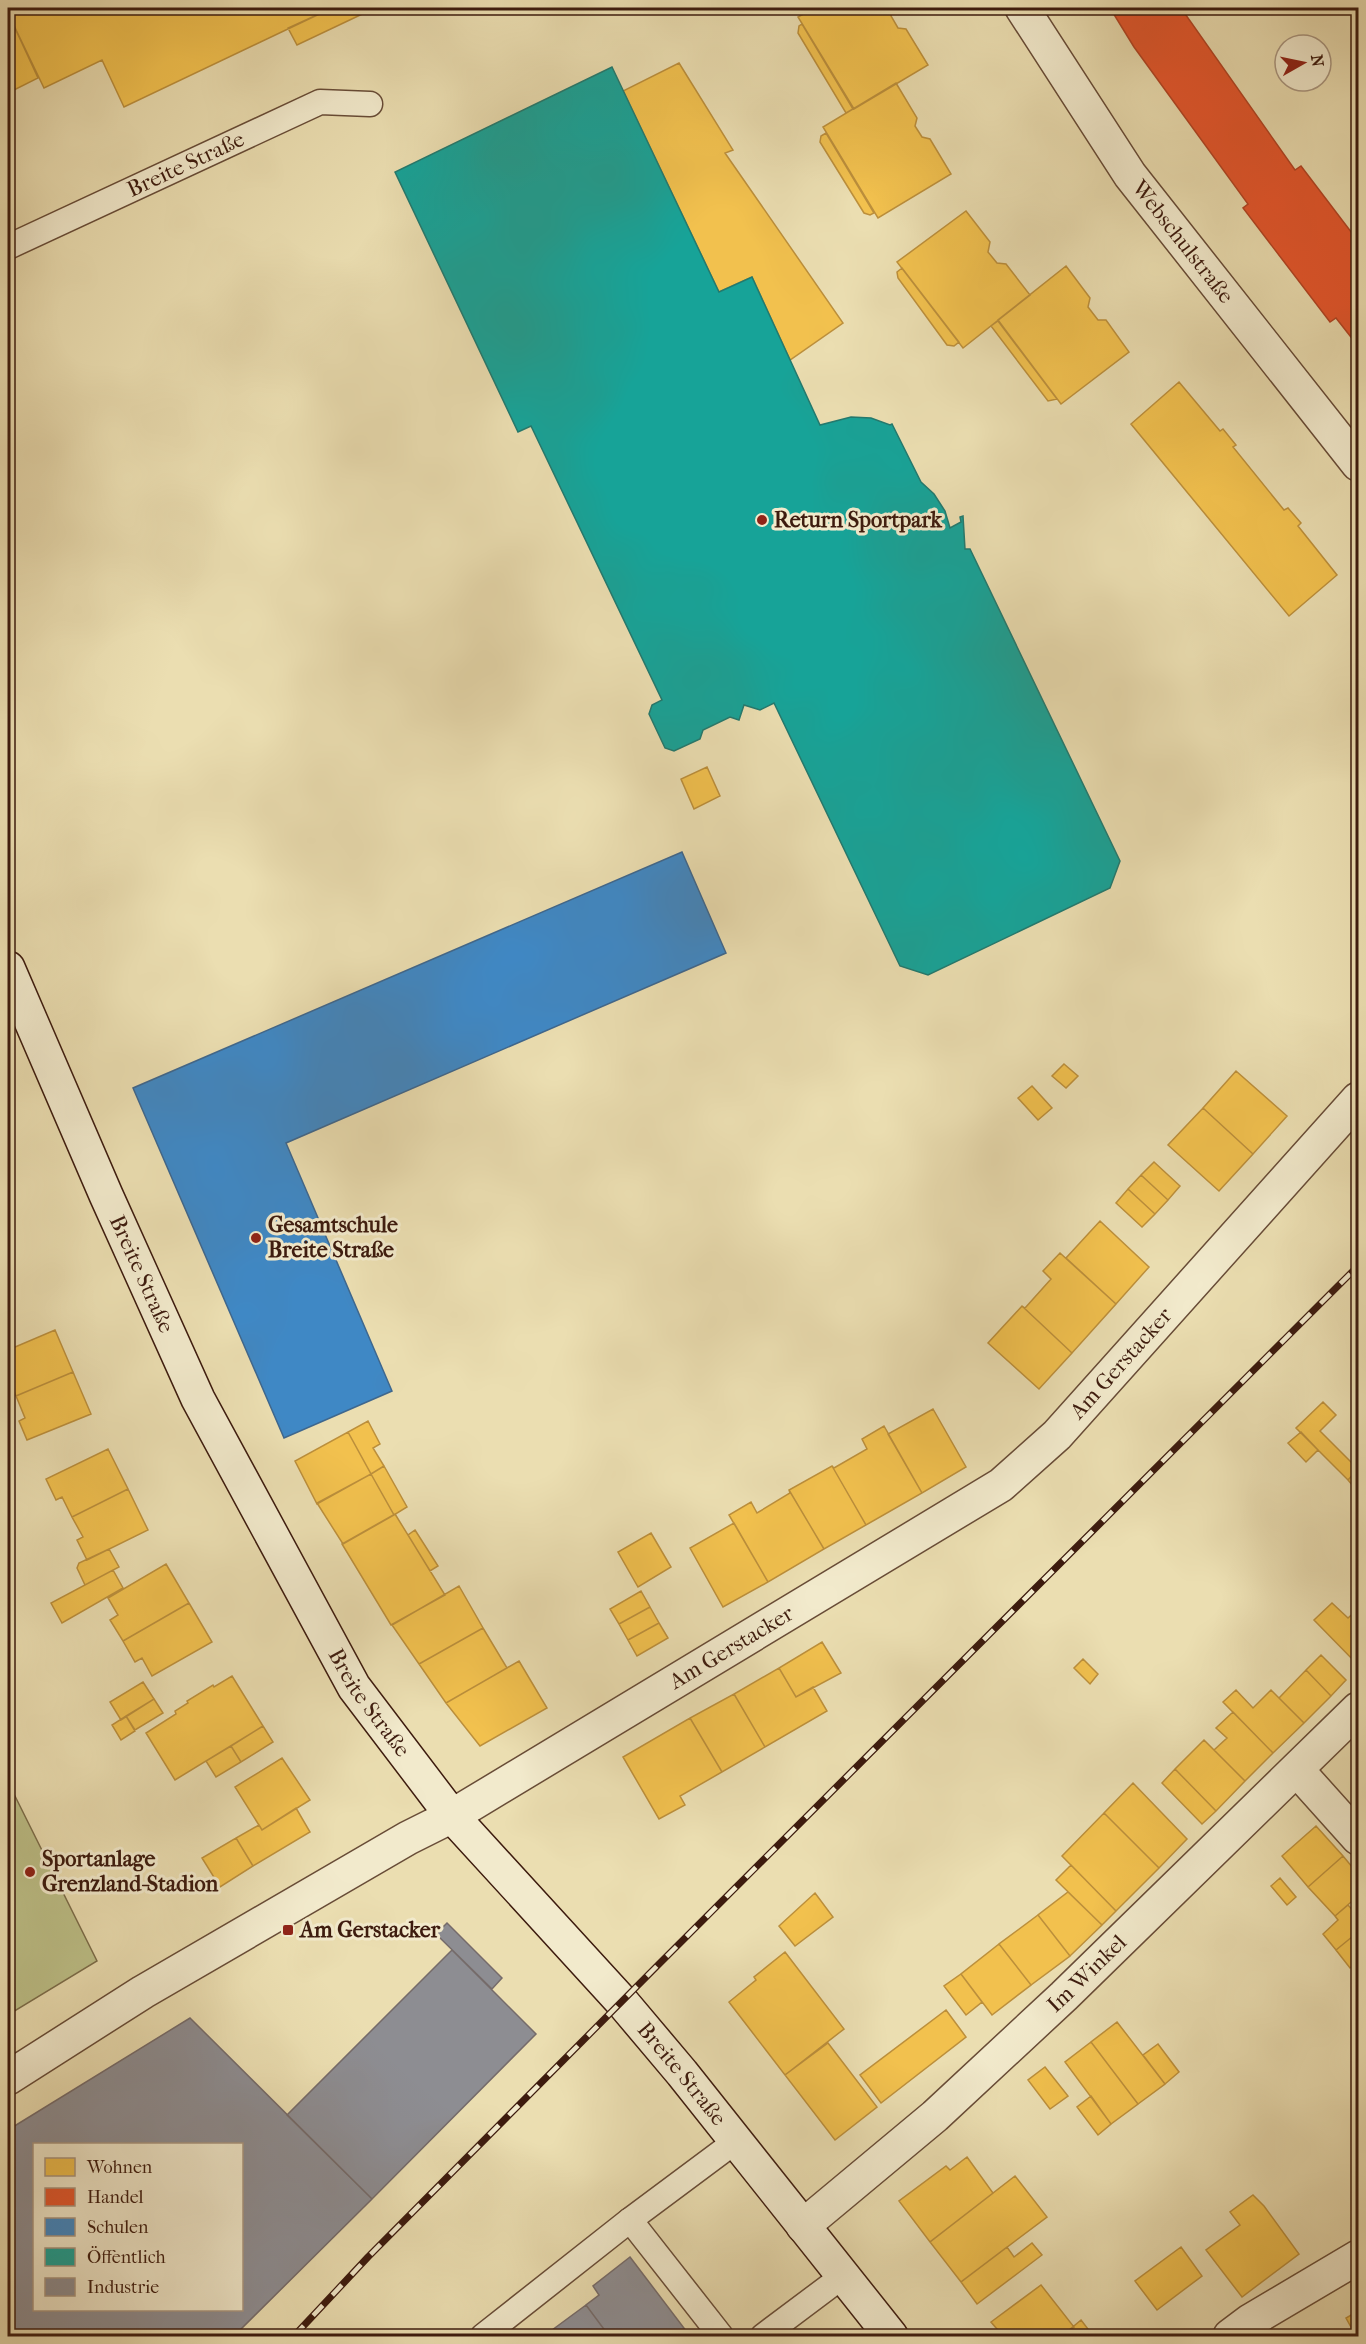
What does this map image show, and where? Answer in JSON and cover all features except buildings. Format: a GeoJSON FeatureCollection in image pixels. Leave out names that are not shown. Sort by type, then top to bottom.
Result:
{"type":"FeatureCollection","features":[{"type":"Feature","properties":{"kind":"street","name":"Webschulstraße"},"geometry":{"type":"LineString","coordinates":[[1022,8],[1130,175],[1359,465]]}},
{"type":"Feature","properties":{"kind":"street","name":"Breite Straße"},"geometry":{"type":"LineString","coordinates":[[8,968],[106,1195],[198,1399],[354,1687],[452,1816],[623,2002],[891,2337]]}},
{"type":"Feature","properties":{"kind":"street","name":"Am Gerstacker"},"geometry":{"type":"LineString","coordinates":[[8,2079],[154,1986],[408,1838],[452,1816],[1001,1485],[1057,1435],[1359,1099]]}},
{"type":"Feature","properties":{"kind":"street","name":"Im Winkel"},"geometry":{"type":"LineString","coordinates":[[802,2226],[943,2108],[1064,1996],[1359,1709]]}},
{"type":"Feature","properties":{"kind":"street"},"geometry":{"type":"LineString","coordinates":[[1297,1770],[1359,1839]]}},
{"type":"Feature","properties":{"kind":"street"},"geometry":{"type":"LineString","coordinates":[[1230,2337],[1251,2321],[1359,2257]]}},
{"type":"Feature","properties":{"kind":"lane","name":"Breite Straße"},"geometry":{"type":"LineString","coordinates":[[8,248],[320,102],[370,104]]}},
{"type":"Feature","properties":{"kind":"lane"},"geometry":{"type":"LineString","coordinates":[[483,2337],[630,2220],[736,2141]]}},
{"type":"Feature","properties":{"kind":"lane"},"geometry":{"type":"LineString","coordinates":[[630,2220],[721,2337]]}},
{"type":"Feature","properties":{"kind":"lane"},"geometry":{"type":"LineString","coordinates":[[763,2337],[843,2276]]}},
{"type":"Feature","properties":{"kind":"green space","name":"Sportanlage Grenzland-Stadion"},"geometry":{"type":"Polygon","coordinates":[[[8,1782],[97,1961],[8,2015],[8,1782]]]}},
{"type":"Feature","properties":{"kind":"railway"},"geometry":{"type":"LineString","coordinates":[[294,2336],[368,2257],[659,1964],[1358,1266]]}},
{"type":"Feature","properties":{"kind":"place","name":"Return Sportpark"},"geometry":{"type":"Point","coordinates":[762,520]}},
{"type":"Feature","properties":{"kind":"place","name":"Gesamtschule Breite Straße"},"geometry":{"type":"Point","coordinates":[256,1238]}},
{"type":"Feature","properties":{"kind":"place","name":"Sportanlage Grenzland-Stadion"},"geometry":{"type":"Point","coordinates":[30,1872]}},
{"type":"Feature","properties":{"kind":"place","name":"Am Gerstacker"},"geometry":{"type":"Point","coordinates":[288,1930]}}]}
